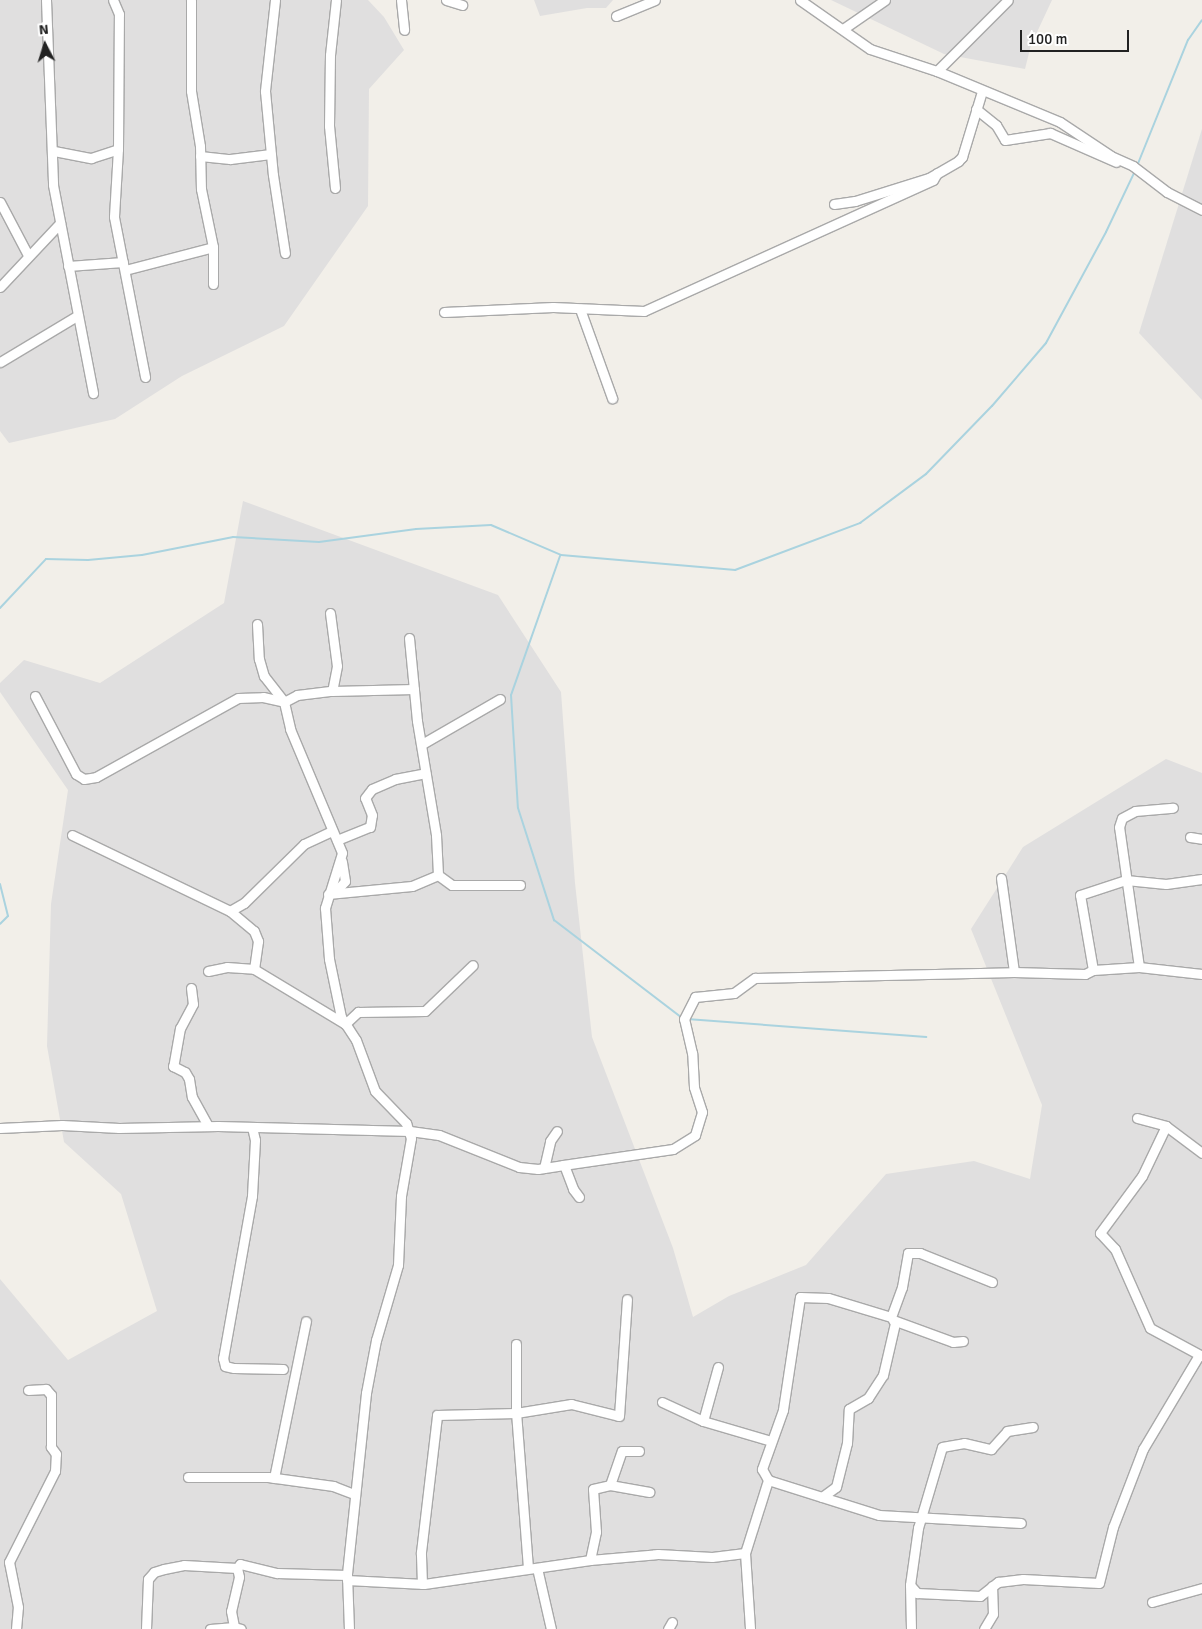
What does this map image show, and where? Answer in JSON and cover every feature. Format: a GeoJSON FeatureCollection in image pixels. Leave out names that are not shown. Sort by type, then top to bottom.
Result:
{"type":"FeatureCollection","features":[{"type":"Feature","properties":{"kind":"street"},"geometry":{"type":"LineString","coordinates":[[46,0],[54,151],[53,185],[93,393]]}},
{"type":"Feature","properties":{"kind":"street"},"geometry":{"type":"LineString","coordinates":[[113,0],[119,14],[118,149],[114,217],[145,377]]}},
{"type":"Feature","properties":{"kind":"street"},"geometry":{"type":"LineString","coordinates":[[191,0],[191,91],[200,156],[201,189],[213,247],[213,284]]}},
{"type":"Feature","properties":{"kind":"street"},"geometry":{"type":"LineString","coordinates":[[275,0],[265,91],[271,154],[285,254]]}},
{"type":"Feature","properties":{"kind":"street"},"geometry":{"type":"LineString","coordinates":[[335,188],[329,126],[330,55],[336,0]]}},
{"type":"Feature","properties":{"kind":"street"},"geometry":{"type":"LineString","coordinates":[[400,0],[404,30]]}},
{"type":"Feature","properties":{"kind":"street"},"geometry":{"type":"LineString","coordinates":[[446,0],[462,5]]}},
{"type":"Feature","properties":{"kind":"street"},"geometry":{"type":"LineString","coordinates":[[616,16],[655,0]]}},
{"type":"Feature","properties":{"kind":"street"},"geometry":{"type":"LineString","coordinates":[[800,0],[843,28],[857,42],[937,71],[982,91],[1023,104],[1054,118],[1148,176],[1167,192],[1202,210]]}},
{"type":"Feature","properties":{"kind":"street"},"geometry":{"type":"LineString","coordinates":[[843,28],[885,0]]}},
{"type":"Feature","properties":{"kind":"street"},"geometry":{"type":"LineString","coordinates":[[937,71],[1008,0]]}},
{"type":"Feature","properties":{"kind":"street"},"geometry":{"type":"LineString","coordinates":[[834,204],[855,202],[937,174],[962,158],[982,91]]}},
{"type":"Feature","properties":{"kind":"street"},"geometry":{"type":"LineString","coordinates":[[976,109],[996,125],[1006,140],[1050,133],[1105,160],[1129,165]]}},
{"type":"Feature","properties":{"kind":"street"},"geometry":{"type":"LineString","coordinates":[[54,151],[91,158],[118,149]]}},
{"type":"Feature","properties":{"kind":"street"},"geometry":{"type":"LineString","coordinates":[[200,156],[230,159],[271,154]]}},
{"type":"Feature","properties":{"kind":"street"},"geometry":{"type":"LineString","coordinates":[[444,312],[553,307],[644,311],[933,180],[937,174]]}},
{"type":"Feature","properties":{"kind":"street"},"geometry":{"type":"LineString","coordinates":[[0,202],[28,255]]}},
{"type":"Feature","properties":{"kind":"street"},"geometry":{"type":"LineString","coordinates":[[0,287],[60,223]]}},
{"type":"Feature","properties":{"kind":"street"},"geometry":{"type":"LineString","coordinates":[[68,266],[124,266],[213,247]]}},
{"type":"Feature","properties":{"kind":"street"},"geometry":{"type":"LineString","coordinates":[[580,309],[612,398]]}},
{"type":"Feature","properties":{"kind":"street"},"geometry":{"type":"LineString","coordinates":[[0,362],[77,316]]}},
{"type":"Feature","properties":{"kind":"street"},"geometry":{"type":"LineString","coordinates":[[330,613],[337,666],[332,691]]}},
{"type":"Feature","properties":{"kind":"street"},"geometry":{"type":"LineString","coordinates":[[257,624],[259,659],[264,676],[284,702],[290,729],[337,840],[342,861],[325,913],[329,960],[340,1012],[345,1024],[356,1040],[375,1091],[410,1131],[401,1196],[398,1265],[376,1340],[366,1393],[354,1494],[347,1578],[349,1629]]}},
{"type":"Feature","properties":{"kind":"street"},"geometry":{"type":"LineString","coordinates":[[408,638],[425,773],[436,834],[438,875]]}},
{"type":"Feature","properties":{"kind":"street"},"geometry":{"type":"LineString","coordinates":[[35,696],[76,774],[84,780],[96,777],[238,698],[263,697],[284,702],[297,695],[332,691],[414,689]]}},
{"type":"Feature","properties":{"kind":"street"},"geometry":{"type":"LineString","coordinates":[[422,744],[500,700]]}},
{"type":"Feature","properties":{"kind":"street"},"geometry":{"type":"LineString","coordinates":[[337,840],[372,824],[365,798],[372,789],[394,779],[425,773]]}},
{"type":"Feature","properties":{"kind":"street"},"geometry":{"type":"LineString","coordinates":[[1139,967],[1119,827],[1122,818],[1135,811],[1173,808]]}},
{"type":"Feature","properties":{"kind":"street"},"geometry":{"type":"LineString","coordinates":[[230,910],[244,903],[304,844],[332,831]]}},
{"type":"Feature","properties":{"kind":"street"},"geometry":{"type":"LineString","coordinates":[[72,835],[230,910],[254,931],[258,941],[254,969]]}},
{"type":"Feature","properties":{"kind":"street"},"geometry":{"type":"LineString","coordinates":[[1190,837],[1202,839]]}},
{"type":"Feature","properties":{"kind":"street"},"geometry":{"type":"LineString","coordinates":[[438,875],[452,885],[520,885]]}},
{"type":"Feature","properties":{"kind":"street"},"geometry":{"type":"LineString","coordinates":[[331,894],[412,886],[438,875]]}},
{"type":"Feature","properties":{"kind":"street"},"geometry":{"type":"LineString","coordinates":[[1001,878],[1014,972]]}},
{"type":"Feature","properties":{"kind":"street"},"geometry":{"type":"LineString","coordinates":[[1093,970],[1080,896],[1126,880],[1166,884],[1202,879]]}},
{"type":"Feature","properties":{"kind":"street"},"geometry":{"type":"LineString","coordinates":[[345,1024],[358,1012],[425,1011],[473,965]]}},
{"type":"Feature","properties":{"kind":"street"},"geometry":{"type":"LineString","coordinates":[[208,971],[228,967],[254,969],[345,1024]]}},
{"type":"Feature","properties":{"kind":"street"},"geometry":{"type":"LineString","coordinates":[[0,1128],[62,1125],[120,1128],[208,1126],[410,1131],[438,1136],[519,1167],[544,1168],[673,1149],[695,1135],[702,1112],[694,1087],[692,1053],[684,1019],[695,997],[734,993],[755,978],[1014,972],[1086,974],[1093,970],[1139,967],[1202,974]]}},
{"type":"Feature","properties":{"kind":"street"},"geometry":{"type":"LineString","coordinates":[[191,988],[193,1004],[180,1028],[173,1066],[185,1072],[192,1097],[208,1126]]}},
{"type":"Feature","properties":{"kind":"street"},"geometry":{"type":"LineString","coordinates":[[1138,1118],[1166,1126],[1202,1152]]}},
{"type":"Feature","properties":{"kind":"street"},"geometry":{"type":"LineString","coordinates":[[910,1585],[917,1593],[980,1596],[998,1582],[1023,1579],[1099,1583],[1113,1527],[1143,1449],[1201,1356],[1150,1328],[1115,1249],[1100,1233],[1142,1176],[1166,1126]]}},
{"type":"Feature","properties":{"kind":"street"},"geometry":{"type":"LineString","coordinates":[[252,1127],[255,1140],[252,1196],[223,1358],[225,1366],[234,1368],[283,1369]]}},
{"type":"Feature","properties":{"kind":"street"},"geometry":{"type":"LineString","coordinates":[[544,1168],[550,1141],[557,1131]]}},
{"type":"Feature","properties":{"kind":"street"},"geometry":{"type":"LineString","coordinates":[[563,1165],[572,1189],[579,1197]]}},
{"type":"Feature","properties":{"kind":"street"},"geometry":{"type":"LineString","coordinates":[[822,1498],[836,1488],[847,1443],[849,1409],[868,1398],[882,1376],[908,1253],[920,1253],[992,1282]]}},
{"type":"Feature","properties":{"kind":"street"},"geometry":{"type":"LineString","coordinates":[[750,1629],[745,1553],[768,1480],[762,1464],[783,1410],[800,1297],[828,1298],[952,1342],[963,1341]]}},
{"type":"Feature","properties":{"kind":"street"},"geometry":{"type":"LineString","coordinates":[[422,1584],[421,1552],[437,1415],[516,1413],[571,1404],[619,1416],[627,1299]]}},
{"type":"Feature","properties":{"kind":"street"},"geometry":{"type":"LineString","coordinates":[[274,1478],[306,1321]]}},
{"type":"Feature","properties":{"kind":"street"},"geometry":{"type":"LineString","coordinates":[[516,1344],[516,1413],[533,1568],[551,1629]]}},
{"type":"Feature","properties":{"kind":"street"},"geometry":{"type":"LineString","coordinates":[[703,1421],[718,1366]]}},
{"type":"Feature","properties":{"kind":"street"},"geometry":{"type":"LineString","coordinates":[[16,1629],[18,1607],[10,1562],[55,1471],[56,1454],[51,1447],[51,1395],[46,1389],[28,1390]]}},
{"type":"Feature","properties":{"kind":"street"},"geometry":{"type":"LineString","coordinates":[[662,1402],[703,1421],[770,1442]]}},
{"type":"Feature","properties":{"kind":"street"},"geometry":{"type":"LineString","coordinates":[[911,1629],[910,1585],[921,1519],[942,1447],[964,1443],[991,1449],[1007,1430],[1033,1427]]}},
{"type":"Feature","properties":{"kind":"street"},"geometry":{"type":"LineString","coordinates":[[610,1485],[622,1451],[639,1451]]}},
{"type":"Feature","properties":{"kind":"street"},"geometry":{"type":"LineString","coordinates":[[188,1477],[274,1478],[333,1486],[354,1494]]}},
{"type":"Feature","properties":{"kind":"street"},"geometry":{"type":"LineString","coordinates":[[768,1480],[879,1515],[921,1519],[1021,1523]]}},
{"type":"Feature","properties":{"kind":"street"},"geometry":{"type":"LineString","coordinates":[[590,1560],[596,1532],[593,1489],[610,1485],[649,1492]]}},
{"type":"Feature","properties":{"kind":"street"},"geometry":{"type":"LineString","coordinates":[[146,1629],[148,1579],[154,1572],[184,1566],[237,1568],[240,1564],[277,1573],[422,1584],[590,1560],[658,1554],[712,1557],[745,1553]]}},
{"type":"Feature","properties":{"kind":"street"},"geometry":{"type":"LineString","coordinates":[[210,1629],[238,1628],[231,1611],[239,1577],[237,1568]]}},
{"type":"Feature","properties":{"kind":"street"},"geometry":{"type":"LineString","coordinates":[[984,1629],[993,1614],[992,1586]]}},
{"type":"Feature","properties":{"kind":"street"},"geometry":{"type":"LineString","coordinates":[[1152,1602],[1202,1588]]}},
{"type":"Feature","properties":{"kind":"shaded area"},"geometry":{"type":"Polygon","coordinates":[[[0,0],[368,0],[384,17],[404,50],[369,89],[368,206],[284,326],[182,376],[115,419],[9,443],[0,431],[0,0]]]}},
{"type":"Feature","properties":{"kind":"shaded area"},"geometry":{"type":"Polygon","coordinates":[[[534,0],[613,0],[606,8],[587,8],[540,16],[534,0]]]}},
{"type":"Feature","properties":{"kind":"shaded area"},"geometry":{"type":"Polygon","coordinates":[[[831,0],[1052,0],[1031,45],[1025,69],[944,54],[831,0]]]}},
{"type":"Feature","properties":{"kind":"shaded area"},"geometry":{"type":"Polygon","coordinates":[[[1202,129],[1202,400],[1139,333],[1202,129]]]}},
{"type":"Feature","properties":{"kind":"shaded area"},"geometry":{"type":"Polygon","coordinates":[[[243,501],[498,595],[561,692],[575,883],[592,1037],[673,1248],[693,1317],[729,1296],[806,1265],[886,1174],[974,1161],[1030,1179],[1042,1105],[971,929],[1023,847],[1166,759],[1202,773],[1202,1629],[0,1629],[0,1279],[68,1360],[157,1311],[121,1194],[64,1142],[47,1046],[51,904],[68,790],[0,692],[0,683],[24,660],[100,683],[224,603],[243,501]]]}},
{"type":"Feature","properties":{"kind":"waterway"},"geometry":{"type":"LineString","coordinates":[[1137,166],[1188,40],[1202,20]]}},
{"type":"Feature","properties":{"kind":"waterway"},"geometry":{"type":"LineString","coordinates":[[0,608],[46,559],[88,560],[142,555],[233,537],[319,542],[416,529],[491,525],[561,555],[735,570],[860,523],[926,474],[992,406],[1046,343],[1106,232],[1135,171]]}},
{"type":"Feature","properties":{"kind":"waterway"},"geometry":{"type":"LineString","coordinates":[[560,556],[511,695],[518,808],[554,920],[682,1018]]}},
{"type":"Feature","properties":{"kind":"waterway"},"geometry":{"type":"LineString","coordinates":[[0,884],[8,916],[0,924]]}},
{"type":"Feature","properties":{"kind":"waterway"},"geometry":{"type":"LineString","coordinates":[[687,1019],[926,1037]]}}]}
